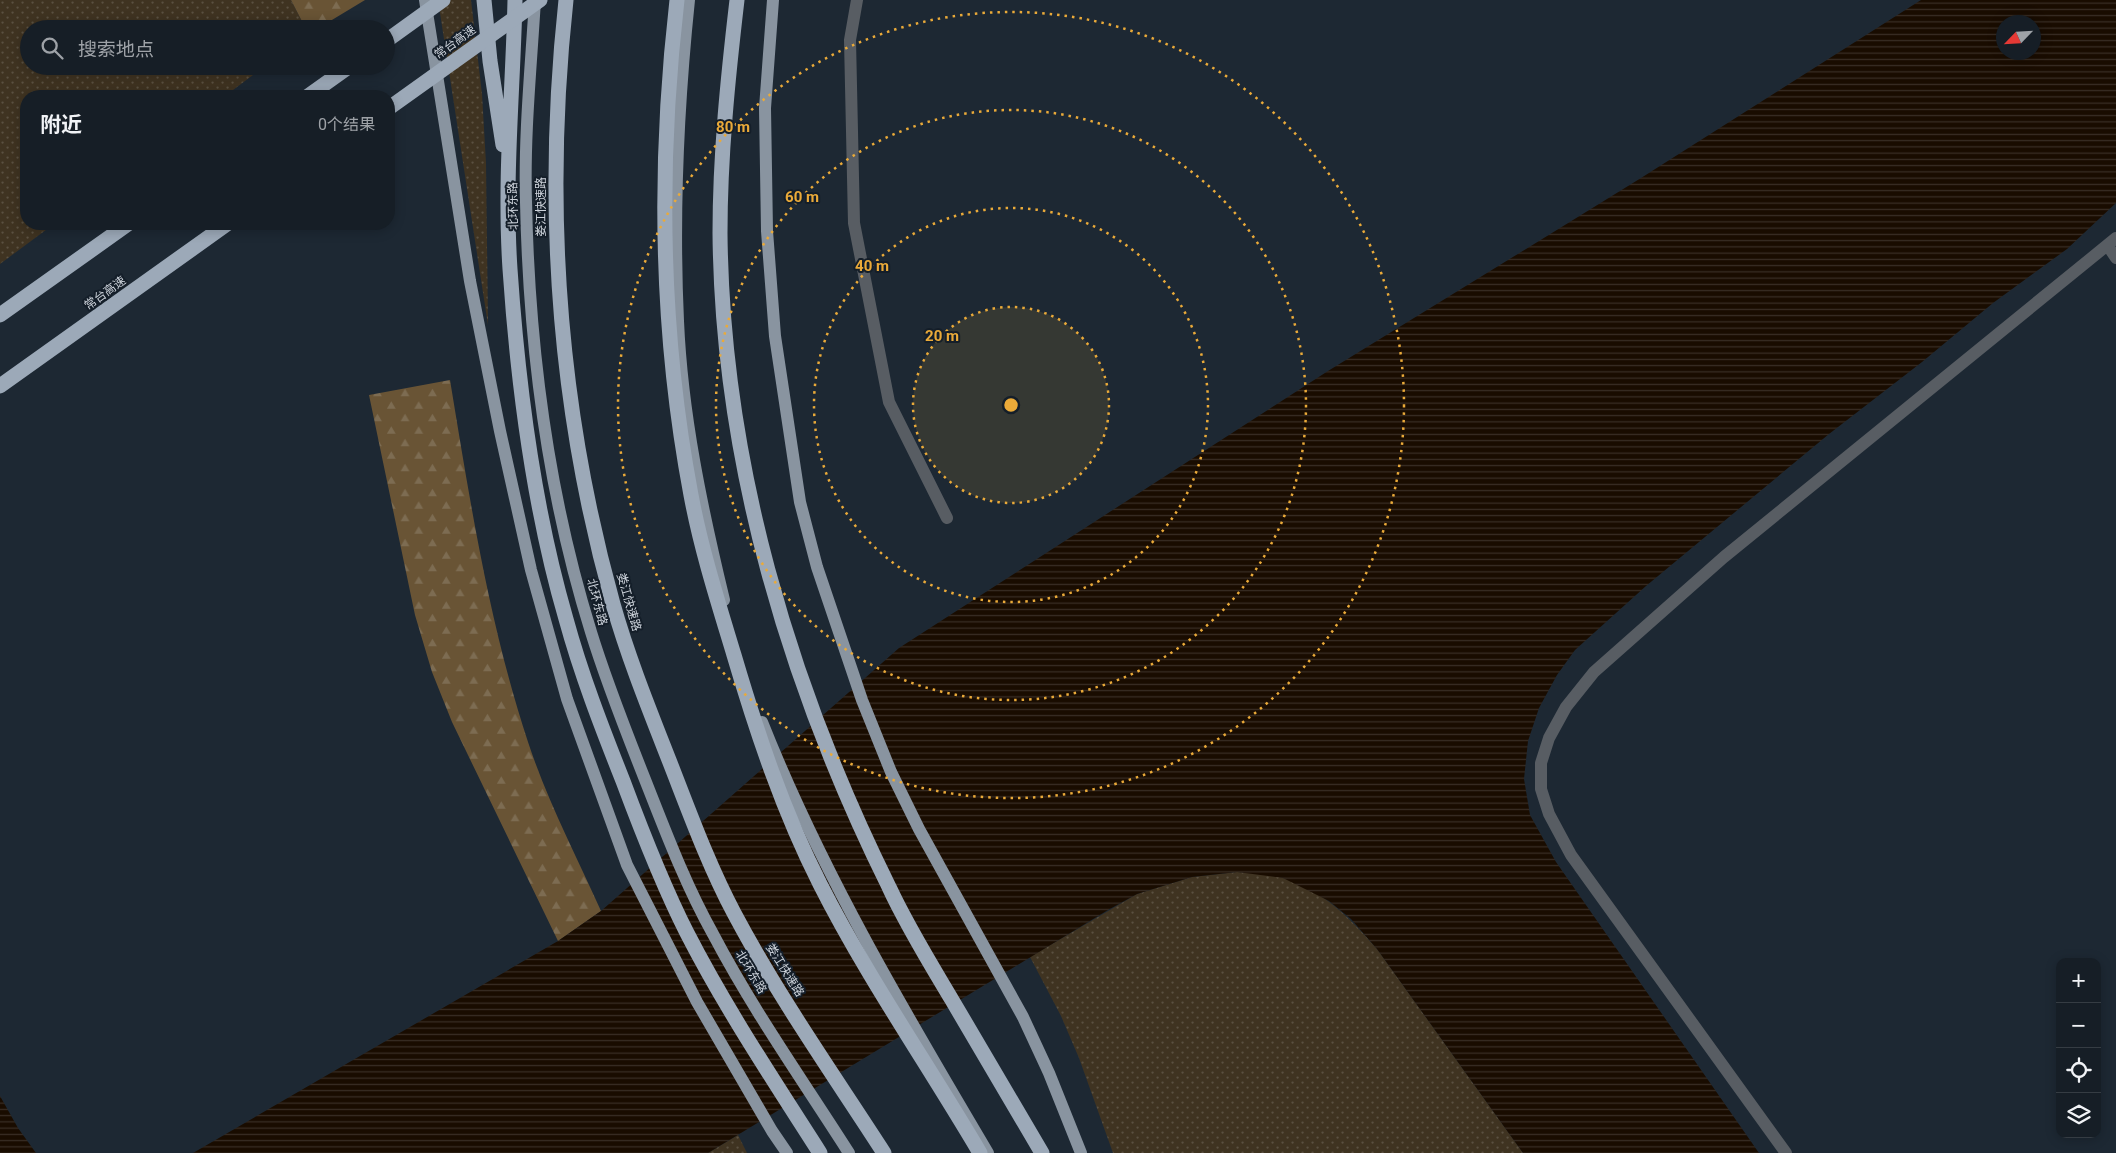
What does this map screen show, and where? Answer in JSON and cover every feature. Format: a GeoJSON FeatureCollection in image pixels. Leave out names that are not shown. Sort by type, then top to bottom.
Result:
{"type":"FeatureCollection","features":[{"type":"Feature","properties":{"kind":"highway"},"geometry":{"type":"LineString","coordinates":[[395,35],[443,0]]}},
{"type":"Feature","properties":{"kind":"highway"},"geometry":{"type":"LineString","coordinates":[[484,0],[490,61],[508,173]]}},
{"type":"Feature","properties":{"kind":"highway"},"geometry":{"type":"LineString","coordinates":[[516,0],[508,173],[510,266],[516,345],[527,434],[539,502],[565,618],[602,727],[651,854],[688,934],[715,984],[820,1153]]}},
{"type":"Feature","properties":{"kind":"highway","name":"常台高速"},"geometry":{"type":"LineString","coordinates":[[395,104],[540,0]]}},
{"type":"Feature","properties":{"kind":"highway","name":"娄江快速路"},"geometry":{"type":"LineString","coordinates":[[566,0],[558,118],[556,194],[557,268],[561,319],[567,378],[578,450],[614,605],[659,735],[699,837],[732,911],[779,990],[884,1153]]}},
{"type":"Feature","properties":{"kind":"highway"},"geometry":{"type":"LineString","coordinates":[[677,0],[669,69],[666,131],[668,322],[679,422],[701,540],[748,704],[778,786],[818,881],[874,982],[980,1153]]}},
{"type":"Feature","properties":{"kind":"highway"},"geometry":{"type":"LineString","coordinates":[[737,0],[726,100],[723,158],[720,232],[723,299],[729,363],[741,444],[767,567],[802,681],[827,750],[863,833],[899,907],[1042,1153]]}},
{"type":"Feature","properties":{"kind":"highway"},"geometry":{"type":"LineString","coordinates":[[316,90],[337,75]]}},
{"type":"Feature","properties":{"kind":"highway"},"geometry":{"type":"LineString","coordinates":[[0,315],[120,230]]}},
{"type":"Feature","properties":{"kind":"highway","name":"常台高速"},"geometry":{"type":"LineString","coordinates":[[0,386],[219,230]]}},
{"type":"Feature","properties":{"kind":"main road"},"geometry":{"type":"LineString","coordinates":[[425,0],[470,281],[500,431],[531,570],[567,699],[627,865],[697,1002],[772,1131],[787,1153]]}},
{"type":"Feature","properties":{"kind":"main road","name":"北环东路"},"geometry":{"type":"LineString","coordinates":[[535,0],[528,119],[526,201],[532,324],[546,433],[558,504],[591,632],[616,704],[665,832],[713,934],[758,1011],[850,1153]]}},
{"type":"Feature","properties":{"kind":"main road"},"geometry":{"type":"LineString","coordinates":[[689,0],[678,138],[676,231],[678,322],[685,400],[699,486],[743,670],[758,712],[799,810],[832,877],[988,1153]]}},
{"type":"Feature","properties":{"kind":"main road"},"geometry":{"type":"LineString","coordinates":[[773,0],[765,108],[767,232],[775,336],[800,502],[817,567],[844,651],[891,772],[919,829],[1012,995],[1049,1073],[1081,1153]]}},
{"type":"Feature","properties":{"kind":"street"},"geometry":{"type":"LineString","coordinates":[[857,0],[850,40],[854,223],[889,402],[947,518]]}},
{"type":"Feature","properties":{"kind":"street"},"geometry":{"type":"LineString","coordinates":[[1786,1153],[1572,855],[1549,814],[1541,789],[1541,763],[1549,738],[1566,707],[1594,672],[1724,557],[2112,242],[2116,258]]}},
{"type":"Feature","properties":{"kind":"shaded area"},"geometry":{"type":"Polygon","coordinates":[[[0,0],[291,0],[301,20],[20,20],[20,75],[253,75],[233,90],[20,90],[20,230],[46,230],[0,264],[0,0]]]}},
{"type":"Feature","properties":{"kind":"shaded area"},"geometry":{"type":"Polygon","coordinates":[[[438,0],[471,0],[482,94],[486,163],[488,325],[438,0]]]}},
{"type":"Feature","properties":{"kind":"shaded area"},"geometry":{"type":"Polygon","coordinates":[[[1921,0],[2116,0],[2116,203],[2067,249],[1993,303],[1922,362],[1829,434],[1646,586],[1575,650],[1557,675],[1539,708],[1528,741],[1524,779],[1530,815],[1556,862],[1759,1153],[1523,1153],[1377,949],[1351,919],[1329,901],[1283,878],[1237,872],[1192,877],[1137,894],[708,1153],[193,1153],[558,941],[601,911],[899,648],[1328,371],[1641,178],[1921,0]]]}},
{"type":"Feature","properties":{"kind":"shaded area"},"geometry":{"type":"Polygon","coordinates":[[[1237,872],[1272,875],[1297,883],[1323,897],[1346,916],[1377,949],[1523,1153],[1113,1153],[1079,1058],[1061,1016],[1030,957],[1137,894],[1192,877],[1237,872]]]}},
{"type":"Feature","properties":{"kind":"shaded area"},"geometry":{"type":"Polygon","coordinates":[[[0,1096],[18,1128],[36,1153],[0,1153],[0,1096]]]}},
{"type":"Feature","properties":{"kind":"shaded area"},"geometry":{"type":"Polygon","coordinates":[[[738,1135],[747,1153],[708,1153],[738,1135]]]}},
{"type":"Feature","properties":{"kind":"green space"},"geometry":{"type":"Polygon","coordinates":[[[291,0],[365,0],[332,20],[301,20],[291,0]]]}},
{"type":"Feature","properties":{"kind":"green space"},"geometry":{"type":"Polygon","coordinates":[[[450,380],[491,608],[514,698],[544,785],[601,911],[558,941],[452,722],[432,672],[415,615],[369,395],[450,380]]]}}]}
